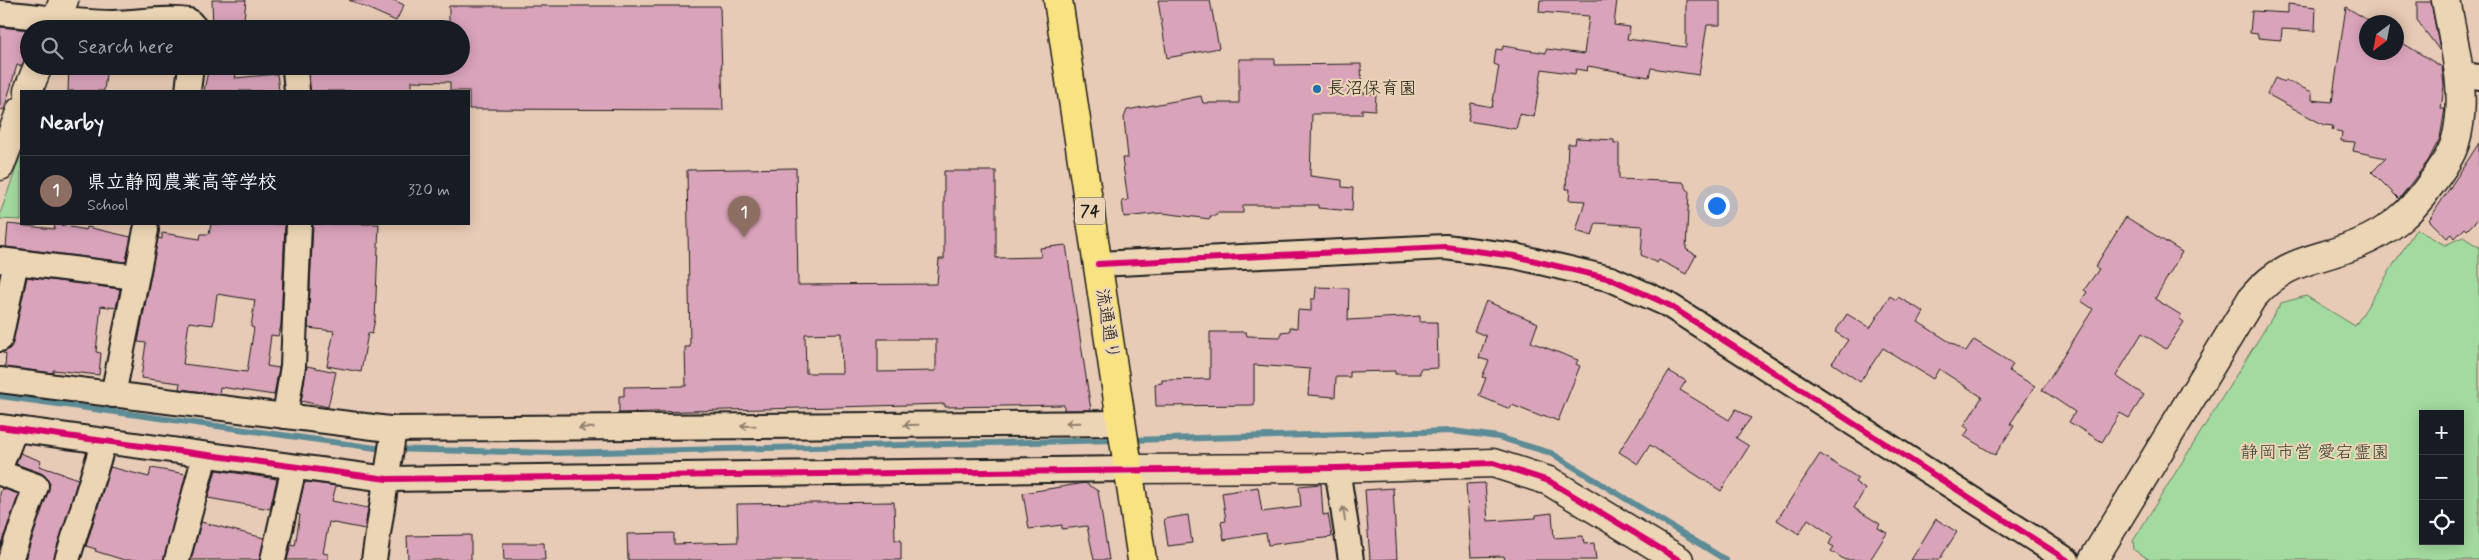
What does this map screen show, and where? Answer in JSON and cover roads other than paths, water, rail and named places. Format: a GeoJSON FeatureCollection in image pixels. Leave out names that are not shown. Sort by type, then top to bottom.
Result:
{"type":"FeatureCollection","features":[{"type":"Feature","properties":{"kind":"main road","name":"流通通り"},"geometry":{"type":"LineString","coordinates":[[1058,0],[1142,560]]}},
{"type":"Feature","properties":{"kind":"street"},"geometry":{"type":"LineString","coordinates":[[2094,560],[2252,298],[2266,282],[2294,265],[2357,244],[2405,218],[2423,197],[2446,164],[2460,122],[2469,76],[2446,0]]}},
{"type":"Feature","properties":{"kind":"street"},"geometry":{"type":"LineString","coordinates":[[0,13],[58,16],[90,20]]}},
{"type":"Feature","properties":{"kind":"street"},"geometry":{"type":"LineString","coordinates":[[149,20],[173,18],[184,20]]}},
{"type":"Feature","properties":{"kind":"street"},"geometry":{"type":"LineString","coordinates":[[28,90],[34,75]]}},
{"type":"Feature","properties":{"kind":"street"},"geometry":{"type":"LineString","coordinates":[[188,90],[190,75]]}},
{"type":"Feature","properties":{"kind":"street"},"geometry":{"type":"LineString","coordinates":[[0,166],[20,113]]}},
{"type":"Feature","properties":{"kind":"street"},"geometry":{"type":"LineString","coordinates":[[285,416],[293,366],[299,225]]}},
{"type":"Feature","properties":{"kind":"street"},"geometry":{"type":"LineString","coordinates":[[112,395],[146,230]]}},
{"type":"Feature","properties":{"kind":"street"},"geometry":{"type":"LineString","coordinates":[[1098,264],[1445,247],[1515,256],[1611,279],[1667,304],[2067,560]]}},
{"type":"Feature","properties":{"kind":"street"},"geometry":{"type":"LineString","coordinates":[[0,339],[8,261],[136,277]]}},
{"type":"Feature","properties":{"kind":"street"},"geometry":{"type":"LineString","coordinates":[[0,380],[394,430],[1122,423]]}},
{"type":"Feature","properties":{"kind":"street"},"geometry":{"type":"LineString","coordinates":[[0,467],[7,428],[387,479],[1128,464],[1337,468],[1493,463],[1549,481],[1679,560]]}},
{"type":"Feature","properties":{"kind":"street"},"geometry":{"type":"LineString","coordinates":[[374,560],[394,430]]}},
{"type":"Feature","properties":{"kind":"street"},"geometry":{"type":"LineString","coordinates":[[68,560],[104,441]]}},
{"type":"Feature","properties":{"kind":"street"},"geometry":{"type":"LineString","coordinates":[[177,560],[205,455]]}},
{"type":"Feature","properties":{"kind":"street"},"geometry":{"type":"LineString","coordinates":[[273,560],[294,467]]}},
{"type":"Feature","properties":{"kind":"street"},"geometry":{"type":"LineString","coordinates":[[1337,468],[1350,560]]}},
{"type":"Feature","properties":{"kind":"street"},"geometry":{"type":"LineString","coordinates":[[0,473],[36,486],[10,560]]}},
{"type":"Feature","properties":{"kind":"waterway"},"geometry":{"type":"LineString","coordinates":[[0,396],[383,449],[556,453],[1118,440]]}},
{"type":"Feature","properties":{"kind":"waterway"},"geometry":{"type":"LineString","coordinates":[[1130,440],[1453,431],[1498,437],[1551,453],[1726,560]]}},
{"type":"Feature","properties":{"kind":"place","name":"長沼保育園"},"geometry":{"type":"Point","coordinates":[1317,89]}},
{"type":"Feature","properties":{"kind":"place","name":"県立静岡農業高等学校"},"geometry":{"type":"Point","coordinates":[744,237]}},
{"type":"Feature","properties":{"kind":"park label","name":"静岡市営 愛宕霊園"},"geometry":{"type":"Point","coordinates":[2315,453]}}]}
